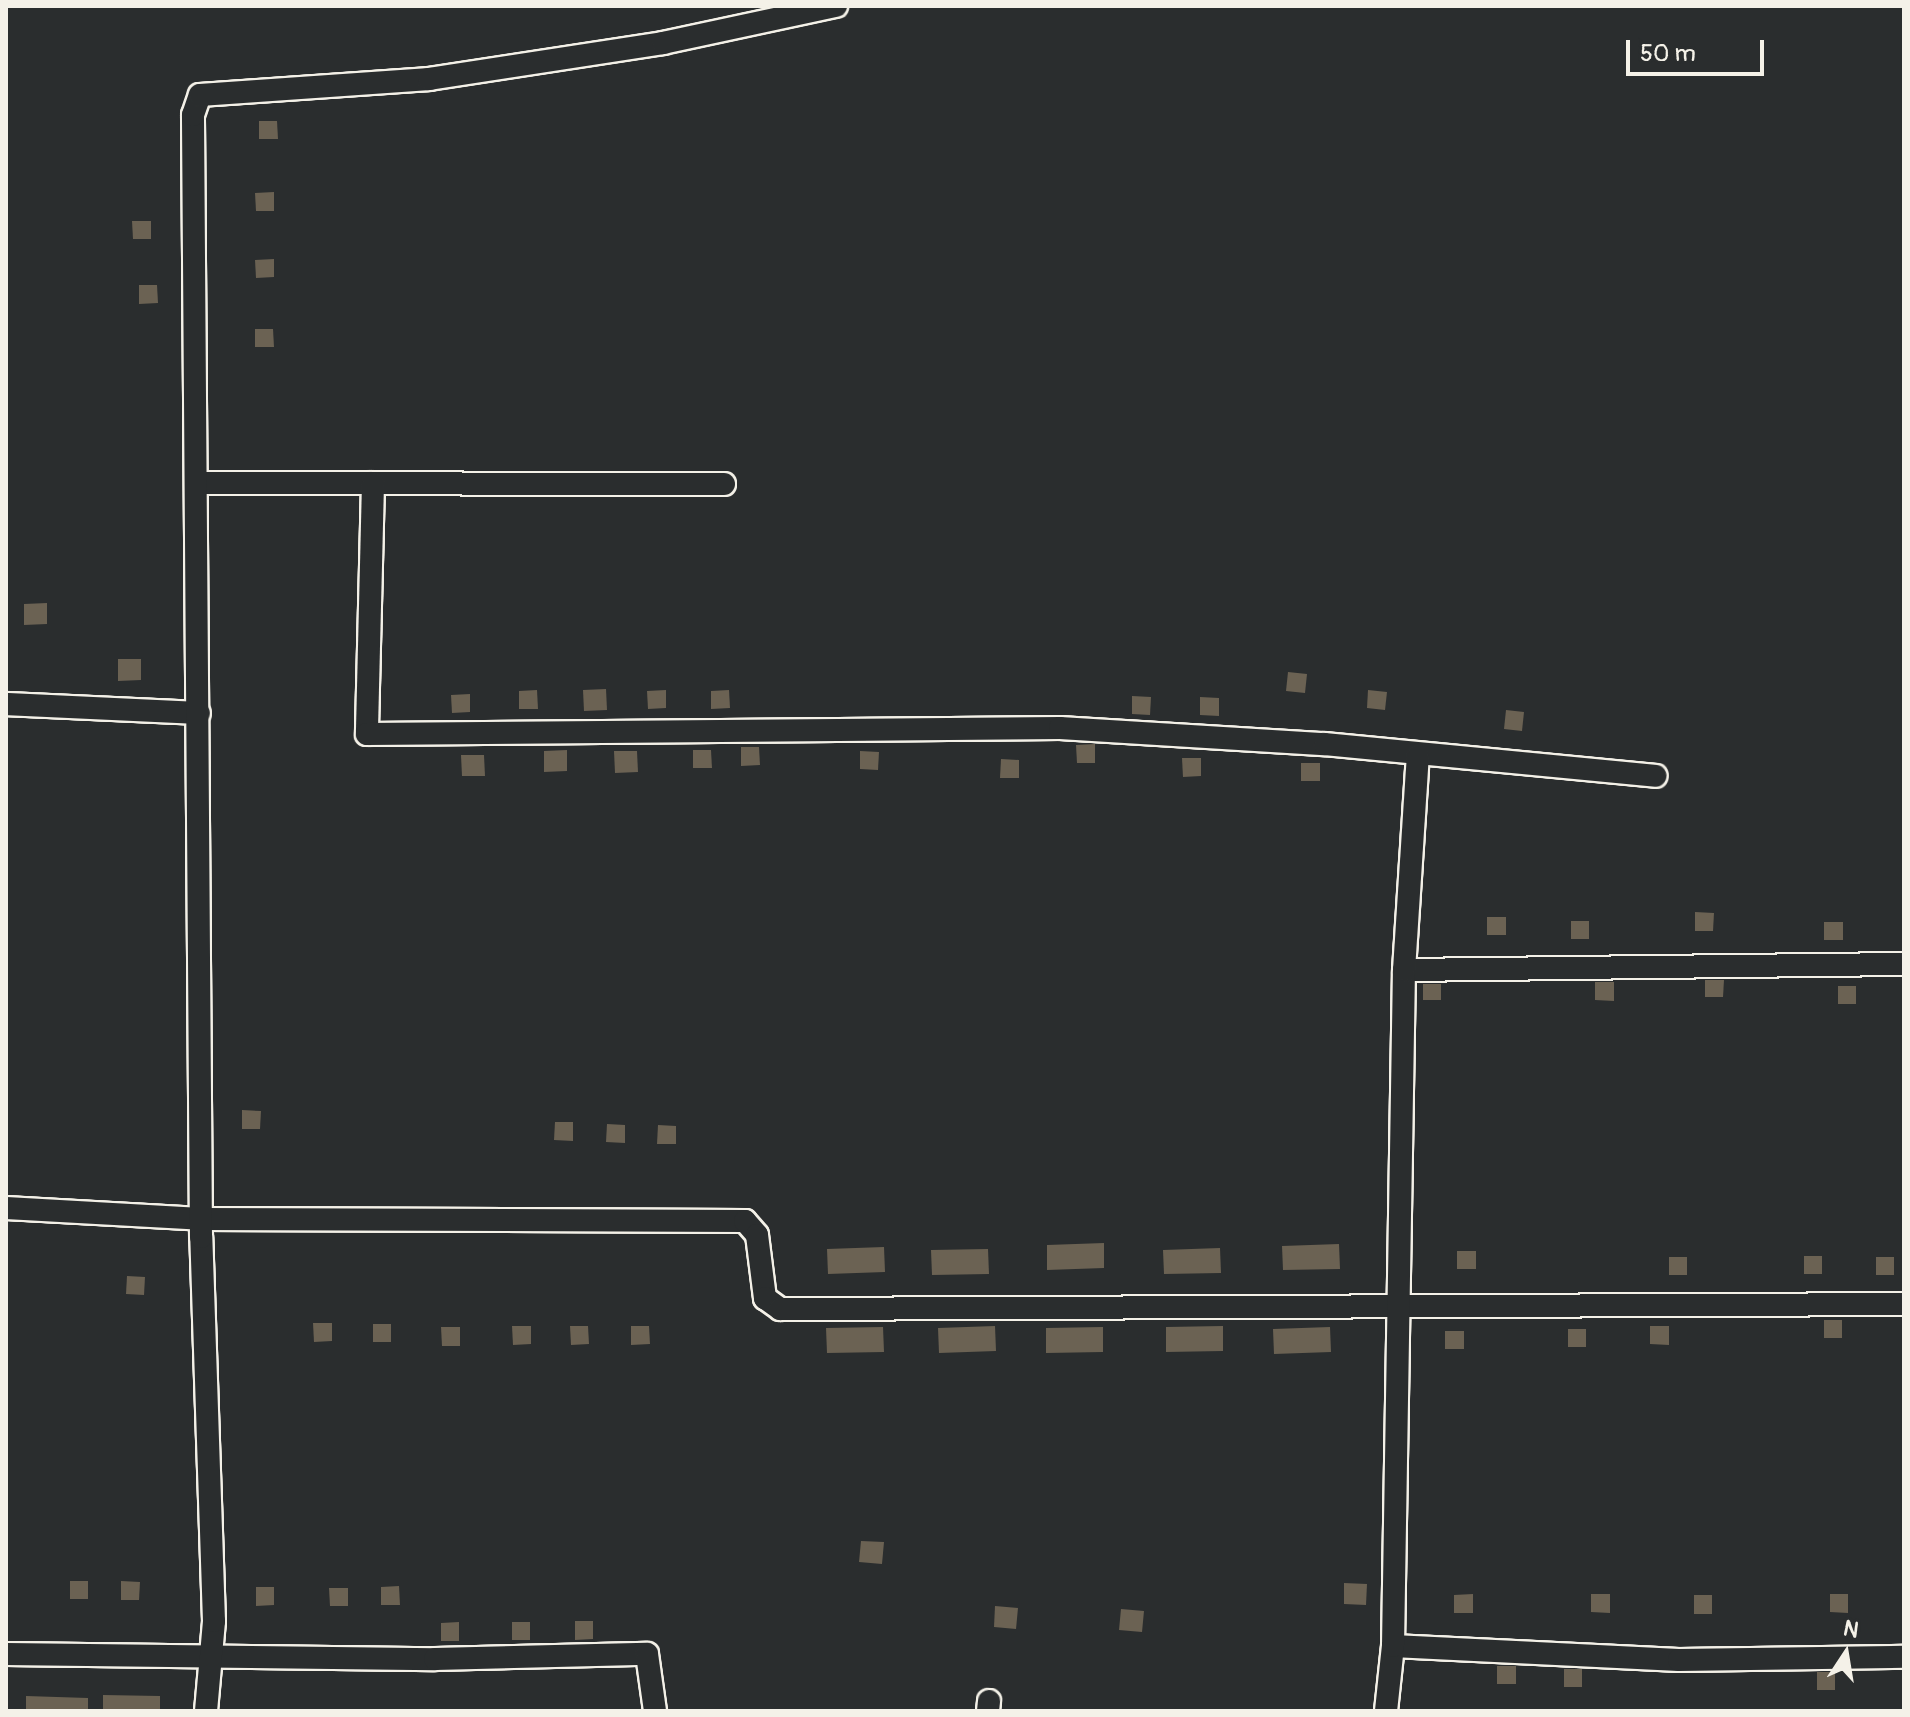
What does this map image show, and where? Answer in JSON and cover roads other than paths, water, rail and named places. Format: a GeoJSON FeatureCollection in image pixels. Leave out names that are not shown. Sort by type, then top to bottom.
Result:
{"type":"FeatureCollection","features":[{"type":"Feature","properties":{"kind":"street"},"geometry":{"type":"LineString","coordinates":[[206,1711],[214,1621],[201,1219],[193,115],[200,95],[429,79],[663,43],[836,6]]}},
{"type":"Feature","properties":{"kind":"street"},"geometry":{"type":"LineString","coordinates":[[197,483],[724,484]]}},
{"type":"Feature","properties":{"kind":"street"},"geometry":{"type":"LineString","coordinates":[[373,483],[367,734],[1060,728],[1655,776]]}},
{"type":"Feature","properties":{"kind":"street"},"geometry":{"type":"LineString","coordinates":[[6,704],[199,713]]}},
{"type":"Feature","properties":{"kind":"street"},"geometry":{"type":"LineString","coordinates":[[1386,1711],[1393,1646],[1404,970],[1418,755]]}},
{"type":"Feature","properties":{"kind":"street"},"geometry":{"type":"LineString","coordinates":[[1404,970],[1904,964]]}},
{"type":"Feature","properties":{"kind":"street"},"geometry":{"type":"LineString","coordinates":[[6,1208],[201,1219],[745,1221],[757,1235],[765,1298],[780,1309],[1400,1310],[1904,1304]]}},
{"type":"Feature","properties":{"kind":"street"},"geometry":{"type":"LineString","coordinates":[[1393,1646],[1679,1660],[1904,1657]]}},
{"type":"Feature","properties":{"kind":"street"},"geometry":{"type":"LineString","coordinates":[[6,1654],[210,1659],[647,1654],[655,1711]]}}]}
